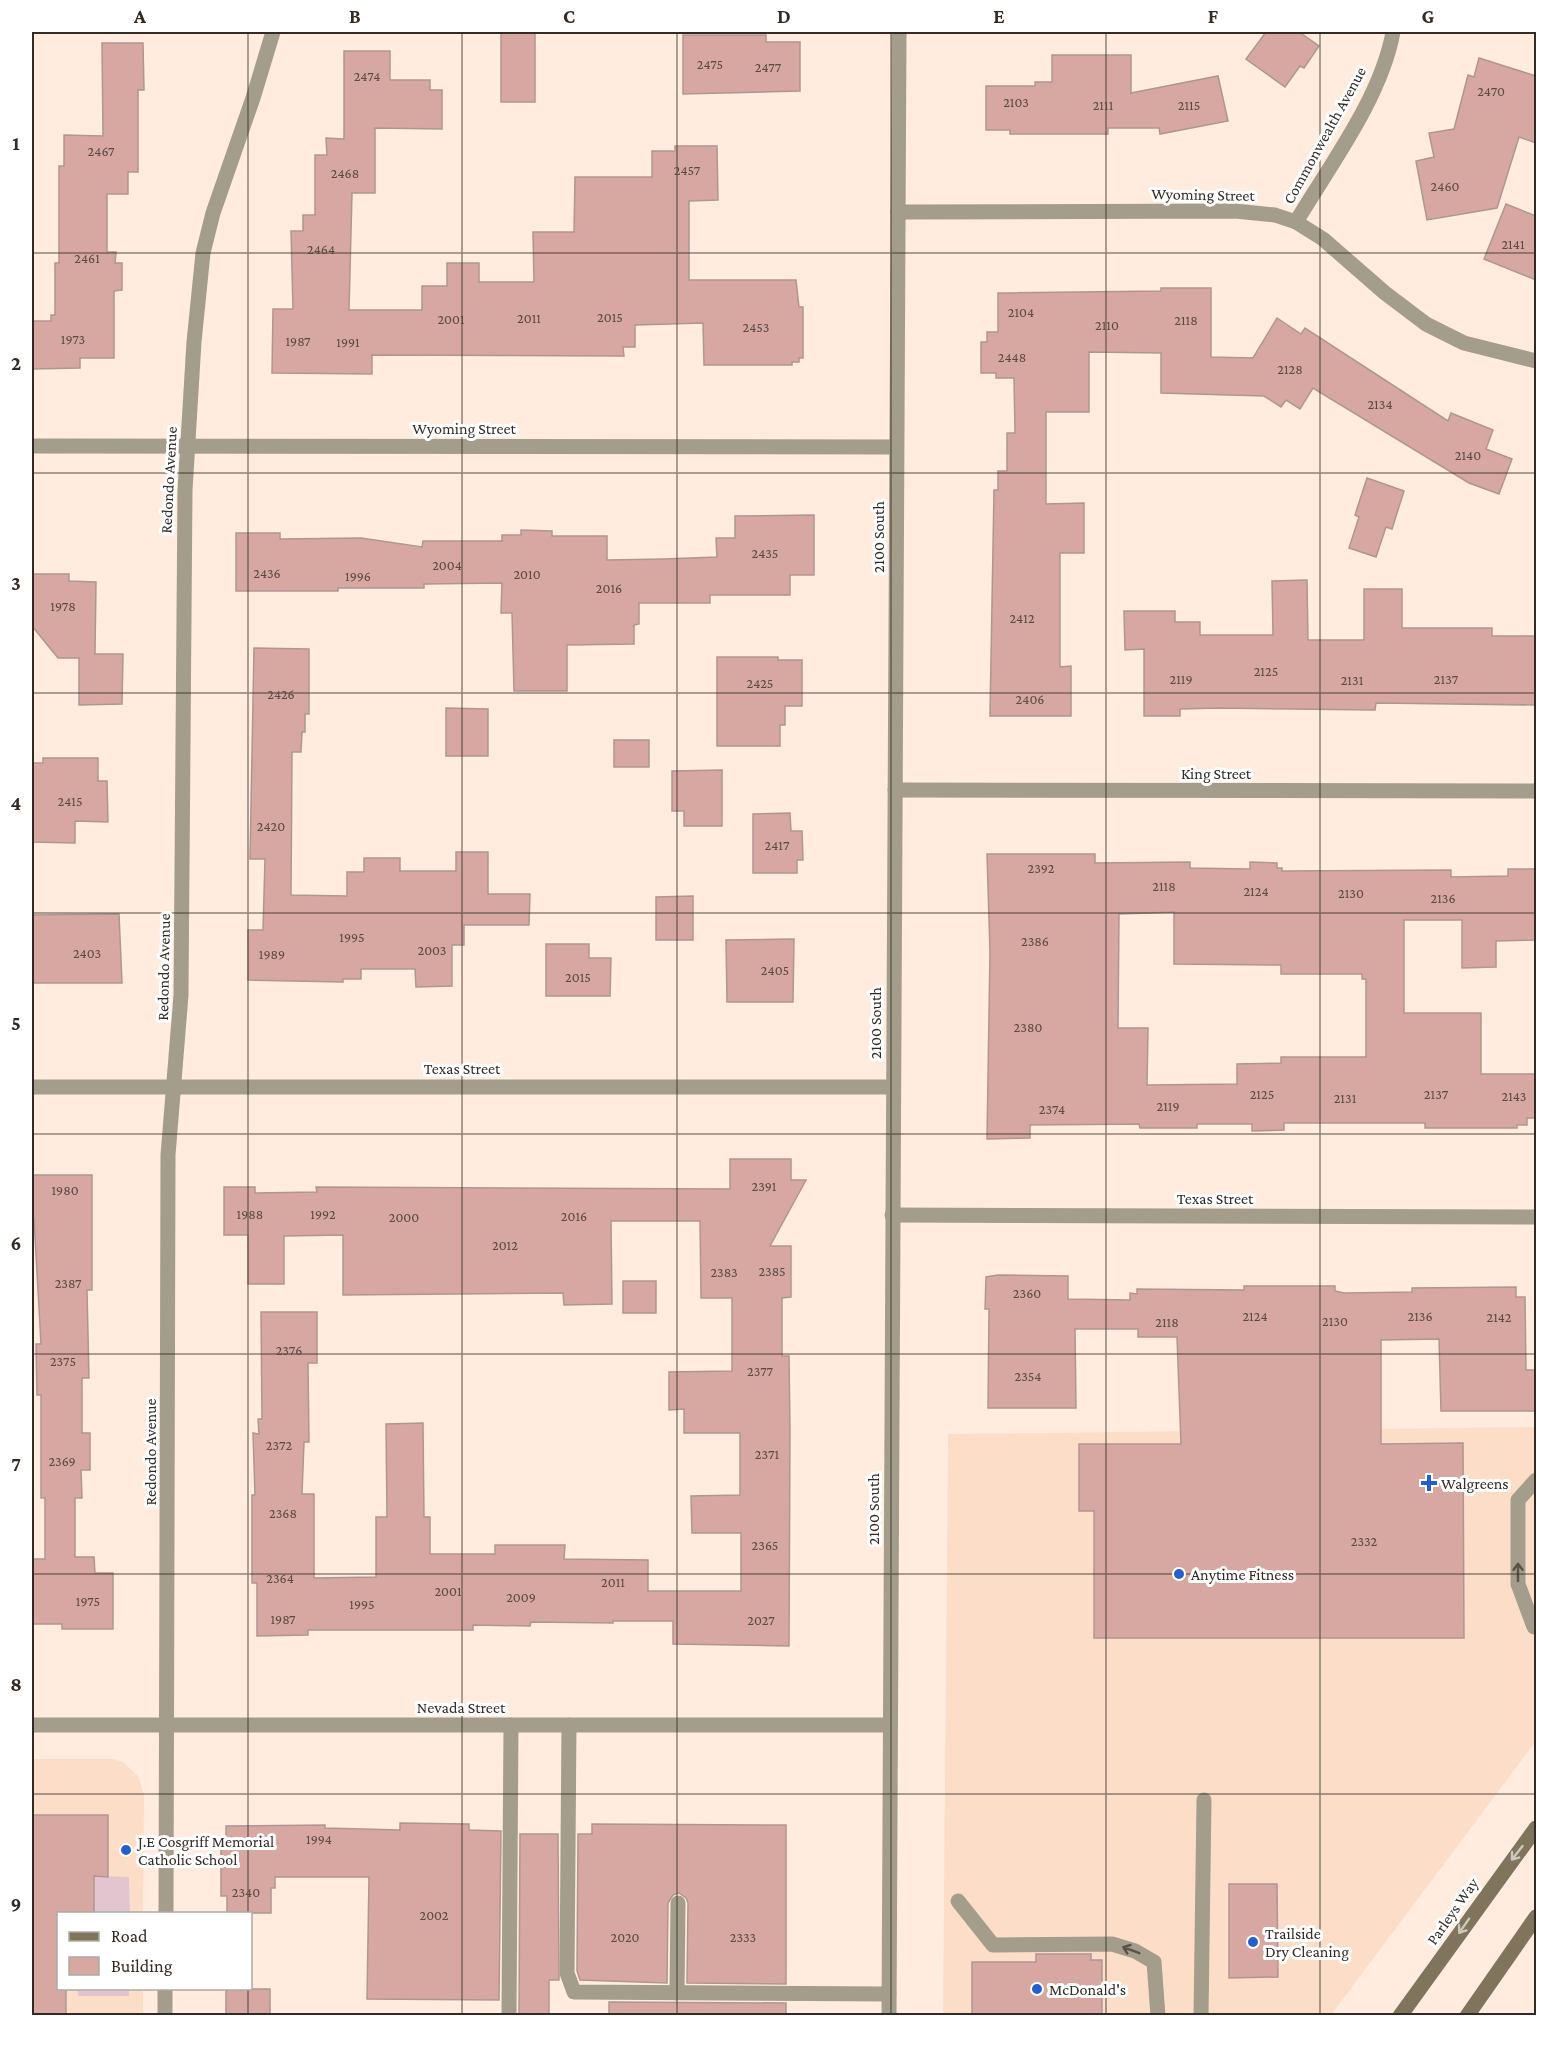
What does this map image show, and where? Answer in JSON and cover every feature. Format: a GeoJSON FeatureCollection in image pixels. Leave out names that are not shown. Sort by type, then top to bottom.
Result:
{"type":"FeatureCollection","features":[{"type":"Feature","properties":{"kind":"main road","name":"Parleys Way"},"geometry":{"type":"LineString","coordinates":[[1400,2016],[1536,1828]]}},
{"type":"Feature","properties":{"kind":"main road"},"geometry":{"type":"LineString","coordinates":[[1467,2016],[1536,1917]]}},
{"type":"Feature","properties":{"kind":"street","name":"Redondo Avenue"},"geometry":{"type":"LineString","coordinates":[[166,1912],[168,1155],[181,995],[184,525],[188,446],[194,342],[203,253],[216,203],[253,98],[273,32]]}},
{"type":"Feature","properties":{"kind":"street","name":"2100 South"},"geometry":{"type":"LineString","coordinates":[[889,2016],[899,32]]}},
{"type":"Feature","properties":{"kind":"street","name":"Commonwealth Avenue"},"geometry":{"type":"LineString","coordinates":[[1296,222],[1374,89],[1393,32]]}},
{"type":"Feature","properties":{"kind":"street","name":"Wyoming Street"},"geometry":{"type":"LineString","coordinates":[[898,212],[1235,211],[1275,215],[1296,222],[1323,239],[1385,293],[1426,324],[1464,343],[1536,362]]}},
{"type":"Feature","properties":{"kind":"street","name":"Wyoming Street"},"geometry":{"type":"LineString","coordinates":[[32,446],[897,447]]}},
{"type":"Feature","properties":{"kind":"street","name":"King Street"},"geometry":{"type":"LineString","coordinates":[[895,790],[1536,791]]}},
{"type":"Feature","properties":{"kind":"street","name":"Texas Street"},"geometry":{"type":"LineString","coordinates":[[32,1087],[893,1087]]}},
{"type":"Feature","properties":{"kind":"street","name":"Texas Street"},"geometry":{"type":"LineString","coordinates":[[892,1215],[1536,1217]]}},
{"type":"Feature","properties":{"kind":"street"},"geometry":{"type":"LineString","coordinates":[[1534,1627],[1518,1584],[1518,1500],[1536,1480]]}},
{"type":"Feature","properties":{"kind":"street","name":"Nevada Street"},"geometry":{"type":"LineString","coordinates":[[32,1725],[890,1725]]}},
{"type":"Feature","properties":{"kind":"street"},"geometry":{"type":"LineString","coordinates":[[510,2016],[511,1725]]}},
{"type":"Feature","properties":{"kind":"street"},"geometry":{"type":"LineString","coordinates":[[570,1725],[567,1973],[574,1992],[889,1994]]}},
{"type":"Feature","properties":{"kind":"street"},"geometry":{"type":"LineString","coordinates":[[1201,2016],[1204,1800]]}},
{"type":"Feature","properties":{"kind":"street"},"geometry":{"type":"LineString","coordinates":[[958,1901],[993,1945],[1112,1944],[1135,1951],[1154,1962],[1158,2016]]}},
{"type":"Feature","properties":{"kind":"street"},"geometry":{"type":"LineString","coordinates":[[677,1993],[678,1903]]}},
{"type":"Feature","properties":{"kind":"street"},"geometry":{"type":"LineString","coordinates":[[165,1990],[165,2016]]}},
{"type":"Feature","properties":{"kind":"shaded area"},"geometry":{"type":"Polygon","coordinates":[[[1536,1427],[1536,1741],[1331,2015],[943,2016],[948,1434],[1536,1427]]]}},
{"type":"Feature","properties":{"kind":"shaded area","name":"J.E Cosgriff Memorial Catholic School"},"geometry":{"type":"Polygon","coordinates":[[[32,1759],[113,1759],[123,1762],[138,1776],[144,1795],[143,1912],[130,1912],[129,1877],[108,1877],[108,1815],[32,1815],[32,1759]]]}},
{"type":"Feature","properties":{"kind":"shaded area"},"geometry":{"type":"Polygon","coordinates":[[[94,1876],[129,1877],[130,1912],[94,1912],[94,1876]]]}},
{"type":"Feature","properties":{"kind":"shaded area"},"geometry":{"type":"Polygon","coordinates":[[[66,1990],[78,1990],[78,1995],[129,1996],[129,1990],[143,1990],[143,2015],[66,2015],[66,1990]]]}},
{"type":"Feature","properties":{"kind":"shaded area"},"geometry":{"type":"Polygon","coordinates":[[[78,1990],[129,1990],[129,1996],[78,1996],[78,1990]]]}},
{"type":"Feature","properties":{"kind":"building"},"geometry":{"type":"Polygon","coordinates":[[[501,32],[535,32],[535,102],[501,102],[501,32]]]}},
{"type":"Feature","properties":{"kind":"building"},"geometry":{"type":"Polygon","coordinates":[[[1266,32],[1299,32],[1319,46],[1304,68],[1300,66],[1285,87],[1246,59],[1266,32]]]}},
{"type":"Feature","properties":{"kind":"building"},"geometry":{"type":"Polygon","coordinates":[[[683,35],[766,35],[766,42],[800,42],[800,91],[683,94],[683,35]]]}},
{"type":"Feature","properties":{"kind":"building"},"geometry":{"type":"Polygon","coordinates":[[[102,43],[143,43],[144,90],[138,90],[138,172],[128,172],[128,194],[107,194],[107,252],[116,252],[115,263],[122,263],[122,290],[114,291],[114,358],[80,358],[80,368],[32,369],[32,321],[51,321],[51,315],[55,315],[55,263],[59,263],[59,166],[64,166],[64,135],[103,136],[102,43]]]}},
{"type":"Feature","properties":{"kind":"building"},"geometry":{"type":"Polygon","coordinates":[[[344,51],[390,51],[390,80],[430,80],[430,90],[442,90],[442,129],[375,128],[375,193],[352,193],[349,310],[422,310],[422,286],[447,286],[447,263],[479,263],[479,282],[534,282],[533,232],[574,232],[575,177],[652,177],[652,151],[675,151],[675,146],[717,146],[718,200],[689,201],[689,280],[796,280],[799,307],[803,307],[803,358],[799,358],[799,362],[792,362],[792,365],[704,365],[703,323],[635,325],[635,347],[623,347],[624,356],[372,355],[372,374],[272,373],[273,309],[293,309],[291,231],[303,231],[303,215],[315,215],[315,155],[327,155],[326,138],[344,139],[344,51]]]}},
{"type":"Feature","properties":{"kind":"building"},"geometry":{"type":"Polygon","coordinates":[[[1052,55],[1131,55],[1131,93],[1218,76],[1228,121],[1160,134],[1159,128],[1108,128],[1108,134],[1010,134],[1010,130],[986,130],[986,86],[1035,86],[1035,82],[1052,82],[1052,55]]]}},
{"type":"Feature","properties":{"kind":"building"},"geometry":{"type":"Polygon","coordinates":[[[1479,58],[1536,76],[1536,143],[1519,137],[1497,208],[1427,220],[1416,161],[1434,157],[1429,133],[1454,129],[1468,75],[1474,77],[1479,58]]]}},
{"type":"Feature","properties":{"kind":"building"},"geometry":{"type":"Polygon","coordinates":[[[1506,204],[1536,216],[1536,280],[1484,259],[1506,204]]]}},
{"type":"Feature","properties":{"kind":"building"},"geometry":{"type":"Polygon","coordinates":[[[1161,288],[1211,288],[1211,357],[1253,358],[1277,318],[1301,334],[1305,328],[1448,421],[1451,413],[1493,430],[1486,449],[1512,459],[1499,494],[1469,483],[1313,388],[1300,409],[1286,400],[1281,407],[1264,396],[1161,393],[1161,353],[1089,352],[1089,412],[1046,412],[1046,504],[1084,503],[1084,553],[1060,553],[1060,667],[1071,666],[1071,716],[990,716],[994,490],[998,490],[998,471],[1007,471],[1007,433],[1015,433],[1014,378],[996,378],[996,373],[981,373],[981,342],[987,342],[987,332],[998,332],[998,293],[1161,291],[1161,288]]]}},
{"type":"Feature","properties":{"kind":"building"},"geometry":{"type":"Polygon","coordinates":[[[1367,478],[1404,491],[1392,529],[1386,527],[1376,557],[1349,548],[1359,517],[1355,515],[1367,478]]]}},
{"type":"Feature","properties":{"kind":"building"},"geometry":{"type":"Polygon","coordinates":[[[814,515],[814,575],[790,575],[790,595],[710,595],[710,603],[639,603],[639,624],[634,625],[634,644],[567,645],[567,691],[514,691],[512,613],[501,613],[502,583],[424,584],[424,588],[338,588],[338,591],[236,591],[236,533],[280,533],[280,539],[361,538],[422,547],[423,541],[502,541],[502,535],[521,535],[521,530],[552,531],[552,536],[607,536],[607,560],[664,559],[717,557],[716,538],[735,538],[735,516],[814,515]]]}},
{"type":"Feature","properties":{"kind":"building"},"geometry":{"type":"Polygon","coordinates":[[[32,574],[69,574],[69,581],[96,582],[95,654],[123,654],[122,704],[79,705],[79,658],[58,658],[32,626],[32,574]]]}},
{"type":"Feature","properties":{"kind":"building"},"geometry":{"type":"Polygon","coordinates":[[[1307,580],[1308,640],[1364,640],[1364,589],[1402,589],[1402,628],[1492,628],[1492,636],[1536,636],[1536,705],[1376,703],[1375,710],[1218,708],[1180,709],[1180,716],[1144,716],[1144,649],[1125,650],[1124,611],[1175,611],[1175,622],[1200,622],[1200,635],[1273,635],[1272,581],[1307,580]]]}},
{"type":"Feature","properties":{"kind":"building"},"geometry":{"type":"Polygon","coordinates":[[[254,648],[309,649],[309,714],[305,714],[305,732],[302,732],[301,752],[292,752],[291,895],[347,896],[347,872],[364,872],[364,858],[400,858],[400,871],[456,871],[456,852],[488,852],[488,894],[530,894],[529,925],[464,925],[464,945],[452,945],[452,986],[416,987],[415,969],[361,969],[361,979],[343,979],[343,982],[248,980],[248,930],[263,930],[265,859],[250,859],[254,648]]]}},
{"type":"Feature","properties":{"kind":"building"},"geometry":{"type":"Polygon","coordinates":[[[717,657],[778,657],[778,660],[802,660],[802,706],[785,706],[785,725],[780,725],[780,746],[717,746],[717,657]]]}},
{"type":"Feature","properties":{"kind":"building"},"geometry":{"type":"Polygon","coordinates":[[[446,708],[488,709],[488,756],[446,756],[446,708]]]}},
{"type":"Feature","properties":{"kind":"building"},"geometry":{"type":"Polygon","coordinates":[[[614,740],[649,740],[649,767],[614,767],[614,740]]]}},
{"type":"Feature","properties":{"kind":"building"},"geometry":{"type":"Polygon","coordinates":[[[43,758],[98,758],[98,781],[107,781],[108,822],[75,821],[75,843],[32,842],[32,763],[43,763],[43,758]]]}},
{"type":"Feature","properties":{"kind":"building"},"geometry":{"type":"Polygon","coordinates":[[[722,770],[722,826],[684,826],[684,811],[672,811],[672,771],[722,770]]]}},
{"type":"Feature","properties":{"kind":"building"},"geometry":{"type":"Polygon","coordinates":[[[790,813],[791,831],[802,831],[803,860],[797,860],[797,873],[753,873],[753,814],[790,813]]]}},
{"type":"Feature","properties":{"kind":"building"},"geometry":{"type":"Polygon","coordinates":[[[987,854],[1095,854],[1095,863],[1190,862],[1190,868],[1250,869],[1250,862],[1277,863],[1277,868],[1282,868],[1282,871],[1451,870],[1451,877],[1508,876],[1508,869],[1536,869],[1536,940],[1496,941],[1496,967],[1462,968],[1462,920],[1404,920],[1404,1013],[1481,1013],[1481,1074],[1536,1074],[1536,1118],[1527,1118],[1527,1125],[1517,1125],[1517,1128],[1425,1128],[1425,1123],[1284,1123],[1284,1130],[1252,1131],[1252,1124],[1197,1124],[1197,1128],[1140,1128],[1139,1124],[1030,1125],[1030,1138],[987,1139],[990,952],[987,854]],[[1174,912],[1119,914],[1118,1028],[1148,1028],[1147,1085],[1237,1084],[1237,1064],[1281,1063],[1281,1057],[1366,1057],[1366,979],[1362,979],[1362,974],[1281,974],[1281,965],[1174,964],[1174,912]]]}},
{"type":"Feature","properties":{"kind":"building"},"geometry":{"type":"Polygon","coordinates":[[[693,896],[693,940],[656,940],[656,897],[693,896]]]}},
{"type":"Feature","properties":{"kind":"building"},"geometry":{"type":"Polygon","coordinates":[[[119,914],[122,983],[32,983],[32,915],[119,914]]]}},
{"type":"Feature","properties":{"kind":"building"},"geometry":{"type":"Polygon","coordinates":[[[794,939],[793,1002],[727,1002],[726,940],[794,939]]]}},
{"type":"Feature","properties":{"kind":"building"},"geometry":{"type":"Polygon","coordinates":[[[546,944],[589,944],[589,958],[611,958],[610,996],[546,996],[546,944]]]}},
{"type":"Feature","properties":{"kind":"building"},"geometry":{"type":"Polygon","coordinates":[[[730,1159],[791,1159],[791,1180],[806,1180],[770,1246],[791,1246],[791,1297],[782,1298],[782,1356],[789,1356],[789,1646],[673,1644],[673,1621],[531,1622],[530,1626],[473,1625],[473,1630],[308,1630],[308,1635],[257,1636],[257,1583],[252,1583],[252,1495],[255,1495],[253,1433],[259,1434],[258,1419],[262,1419],[261,1312],[317,1312],[317,1363],[308,1363],[309,1442],[304,1442],[302,1494],[314,1494],[314,1578],[376,1577],[376,1517],[387,1517],[386,1424],[423,1423],[424,1517],[430,1517],[430,1554],[495,1554],[495,1545],[565,1545],[564,1559],[648,1560],[648,1591],[741,1591],[741,1533],[692,1533],[691,1496],[740,1495],[740,1433],[684,1433],[684,1409],[669,1410],[669,1372],[732,1371],[732,1298],[701,1298],[700,1221],[611,1221],[612,1304],[564,1305],[563,1293],[343,1295],[343,1235],[284,1236],[284,1284],[248,1284],[248,1235],[224,1235],[224,1187],[255,1187],[255,1193],[317,1192],[316,1187],[730,1189],[730,1159]]]}},
{"type":"Feature","properties":{"kind":"building"},"geometry":{"type":"Polygon","coordinates":[[[32,1175],[92,1175],[92,1290],[87,1290],[89,1378],[82,1378],[82,1433],[90,1433],[90,1470],[81,1470],[82,1498],[75,1498],[75,1557],[94,1557],[95,1573],[113,1573],[113,1629],[62,1629],[62,1624],[32,1624],[32,1559],[45,1559],[45,1498],[41,1498],[41,1395],[37,1395],[36,1344],[41,1344],[34,1219],[32,1219],[32,1175]]]}},
{"type":"Feature","properties":{"kind":"building"},"geometry":{"type":"Polygon","coordinates":[[[998,1275],[1068,1276],[1068,1299],[1130,1300],[1130,1293],[1137,1294],[1137,1289],[1244,1290],[1244,1286],[1335,1286],[1335,1291],[1344,1293],[1412,1292],[1412,1288],[1516,1287],[1516,1297],[1525,1297],[1526,1370],[1536,1370],[1536,1411],[1441,1411],[1439,1339],[1381,1340],[1381,1444],[1463,1443],[1464,1638],[1094,1638],[1094,1511],[1079,1511],[1079,1444],[1181,1444],[1177,1337],[1138,1337],[1138,1329],[1075,1329],[1076,1408],[988,1408],[989,1309],[985,1309],[986,1277],[998,1275]]]}},
{"type":"Feature","properties":{"kind":"building"},"geometry":{"type":"Polygon","coordinates":[[[623,1281],[656,1281],[656,1313],[623,1313],[623,1281]]]}},
{"type":"Feature","properties":{"kind":"building"},"geometry":{"type":"Polygon","coordinates":[[[32,1815],[108,1815],[108,1877],[94,1876],[94,1912],[57,1912],[57,1990],[66,1990],[66,2016],[32,2016],[32,1815]]]}},
{"type":"Feature","properties":{"kind":"building"},"geometry":{"type":"Polygon","coordinates":[[[400,1823],[469,1824],[469,1830],[501,1831],[499,2000],[367,1999],[369,1877],[275,1877],[275,1888],[271,1888],[271,1913],[227,1912],[227,1896],[221,1896],[221,1842],[226,1842],[226,1826],[325,1825],[325,1828],[400,1830],[400,1823]]]}},
{"type":"Feature","properties":{"kind":"building"},"geometry":{"type":"Polygon","coordinates":[[[592,1824],[786,1825],[786,1984],[687,1983],[688,1903],[686,1898],[679,1893],[673,1895],[668,1903],[667,1983],[580,1980],[577,1971],[578,1834],[592,1834],[592,1824]]]}},
{"type":"Feature","properties":{"kind":"building"},"geometry":{"type":"Polygon","coordinates":[[[520,1834],[558,1834],[559,1980],[549,1980],[549,2016],[519,2016],[520,1834]]]}},
{"type":"Feature","properties":{"kind":"building","name":"Trailside Dry Cleaning"},"geometry":{"type":"Polygon","coordinates":[[[1229,1884],[1277,1884],[1278,1977],[1229,1978],[1229,1884]]]}},
{"type":"Feature","properties":{"kind":"building","name":"McDonald's"},"geometry":{"type":"Polygon","coordinates":[[[1036,1954],[1091,1954],[1091,1960],[1102,1960],[1102,2016],[972,2016],[972,1962],[1036,1962],[1036,1954]]]}},
{"type":"Feature","properties":{"kind":"building"},"geometry":{"type":"Polygon","coordinates":[[[270,1989],[270,2016],[226,2016],[226,1990],[270,1989]]]}},
{"type":"Feature","properties":{"kind":"building"},"geometry":{"type":"Polygon","coordinates":[[[609,2002],[786,2003],[786,2016],[609,2016],[609,2002]]]}},
{"type":"Feature","properties":{"kind":"place","name":"Walgreens"},"geometry":{"type":"Point","coordinates":[1429,1483]}},
{"type":"Feature","properties":{"kind":"place","name":"Anytime Fitness"},"geometry":{"type":"Point","coordinates":[1179,1574]}},
{"type":"Feature","properties":{"kind":"place","name":"J.E Cosgriff Memorial Catholic School"},"geometry":{"type":"Point","coordinates":[126,1850]}},
{"type":"Feature","properties":{"kind":"place","name":"Trailside Dry Cleaning"},"geometry":{"type":"Point","coordinates":[1253,1942]}},
{"type":"Feature","properties":{"kind":"place","name":"McDonald's"},"geometry":{"type":"Point","coordinates":[1037,1989]}}]}
